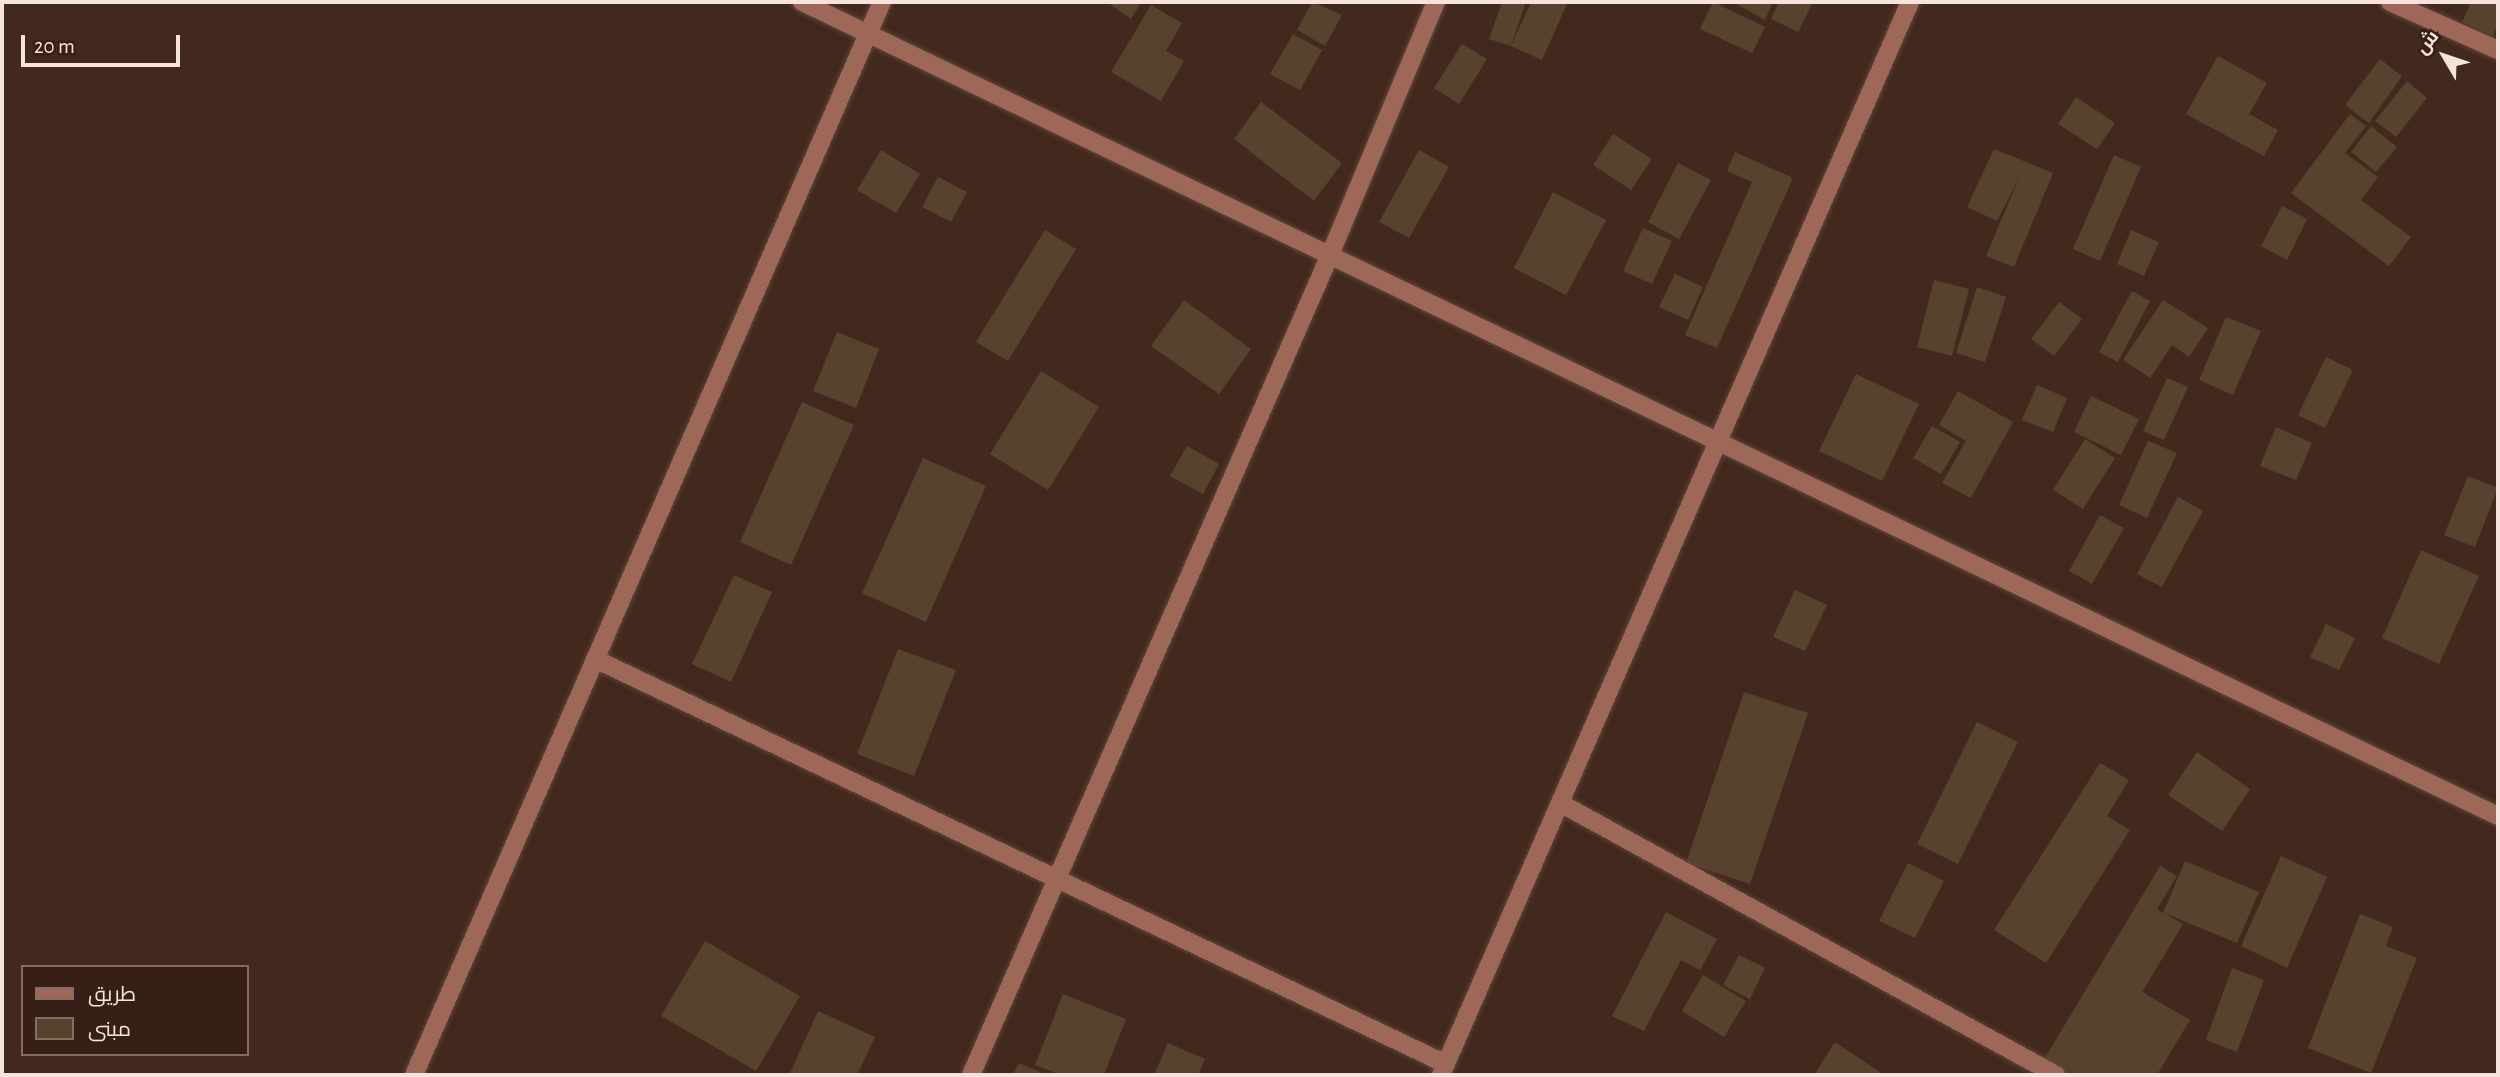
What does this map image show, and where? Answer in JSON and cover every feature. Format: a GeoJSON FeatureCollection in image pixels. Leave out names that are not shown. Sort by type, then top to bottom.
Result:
{"type":"FeatureCollection","features":[{"type":"Feature","properties":{"kind":"street"},"geometry":{"type":"LineString","coordinates":[[802,2],[2498,816]]}},
{"type":"Feature","properties":{"kind":"street"},"geometry":{"type":"LineString","coordinates":[[414,1075],[882,2]]}},
{"type":"Feature","properties":{"kind":"street"},"geometry":{"type":"LineString","coordinates":[[971,1075],[1331,255],[1436,2]]}},
{"type":"Feature","properties":{"kind":"street"},"geometry":{"type":"LineString","coordinates":[[595,659],[1443,1070],[1910,2]]}},
{"type":"Feature","properties":{"kind":"street"},"geometry":{"type":"LineString","coordinates":[[2390,2],[2498,50]]}},
{"type":"Feature","properties":{"kind":"street"},"geometry":{"type":"LineString","coordinates":[[1560,803],[2056,1075]]}},
{"type":"Feature","properties":{"kind":"building"},"geometry":{"type":"Polygon","coordinates":[[[1107,2],[1141,2],[1131,19],[1107,2]]]}},
{"type":"Feature","properties":{"kind":"building"},"geometry":{"type":"Polygon","coordinates":[[[1312,2],[1342,15],[1325,46],[1297,30],[1312,2]]]}},
{"type":"Feature","properties":{"kind":"building"},"geometry":{"type":"Polygon","coordinates":[[[1502,2],[1526,2],[1511,46],[1489,39],[1502,2]]]}},
{"type":"Feature","properties":{"kind":"building"},"geometry":{"type":"Polygon","coordinates":[[[1531,2],[1568,2],[1542,60],[1511,46],[1531,2]]]}},
{"type":"Feature","properties":{"kind":"building"},"geometry":{"type":"Polygon","coordinates":[[[1713,2],[1765,27],[1752,53],[1700,29],[1713,2]]]}},
{"type":"Feature","properties":{"kind":"building"},"geometry":{"type":"Polygon","coordinates":[[[1733,2],[1773,2],[1765,20],[1733,2]]]}},
{"type":"Feature","properties":{"kind":"building"},"geometry":{"type":"Polygon","coordinates":[[[1779,2],[1813,2],[1798,32],[1771,19],[1779,2]]]}},
{"type":"Feature","properties":{"kind":"building"},"geometry":{"type":"Polygon","coordinates":[[[2471,2],[2498,2],[2498,23],[2493,36],[2462,22],[2471,2]]]}},
{"type":"Feature","properties":{"kind":"building"},"geometry":{"type":"Polygon","coordinates":[[[1151,5],[1182,23],[1166,51],[1184,61],[1161,101],[1111,72],[1151,5]]]}},
{"type":"Feature","properties":{"kind":"building"},"geometry":{"type":"Polygon","coordinates":[[[1293,34],[1322,50],[1300,90],[1270,74],[1293,34]]]}},
{"type":"Feature","properties":{"kind":"building"},"geometry":{"type":"Polygon","coordinates":[[[1462,44],[1487,59],[1459,104],[1434,88],[1462,44]]]}},
{"type":"Feature","properties":{"kind":"building"},"geometry":{"type":"Polygon","coordinates":[[[2218,56],[2267,83],[2249,114],[2278,130],[2264,156],[2186,114],[2218,56]]]}},
{"type":"Feature","properties":{"kind":"building"},"geometry":{"type":"Polygon","coordinates":[[[2380,59],[2402,76],[2369,123],[2345,105],[2380,59]]]}},
{"type":"Feature","properties":{"kind":"building"},"geometry":{"type":"Polygon","coordinates":[[[2407,81],[2427,98],[2396,137],[2375,121],[2407,81]]]}},
{"type":"Feature","properties":{"kind":"building"},"geometry":{"type":"Polygon","coordinates":[[[2076,97],[2115,123],[2097,149],[2058,124],[2076,97]]]}},
{"type":"Feature","properties":{"kind":"building"},"geometry":{"type":"Polygon","coordinates":[[[1261,102],[1342,163],[1314,201],[1234,139],[1261,102]]]}},
{"type":"Feature","properties":{"kind":"building"},"geometry":{"type":"Polygon","coordinates":[[[2350,114],[2366,126],[2345,153],[2378,177],[2361,200],[2411,237],[2389,266],[2291,193],[2350,114]]]}},
{"type":"Feature","properties":{"kind":"building"},"geometry":{"type":"Polygon","coordinates":[[[2371,126],[2397,147],[2376,172],[2351,152],[2371,126]]]}},
{"type":"Feature","properties":{"kind":"building"},"geometry":{"type":"Polygon","coordinates":[[[1613,134],[1652,159],[1631,190],[1593,165],[1613,134]]]}},
{"type":"Feature","properties":{"kind":"building"},"geometry":{"type":"Polygon","coordinates":[[[1994,149],[2053,173],[2014,267],[1986,256],[2019,178],[1997,221],[1967,207],[1994,149]]]}},
{"type":"Feature","properties":{"kind":"building"},"geometry":{"type":"Polygon","coordinates":[[[881,150],[920,174],[896,213],[857,190],[881,150]]]}},
{"type":"Feature","properties":{"kind":"building"},"geometry":{"type":"Polygon","coordinates":[[[1419,150],[1449,167],[1409,238],[1379,222],[1419,150]]]}},
{"type":"Feature","properties":{"kind":"building"},"geometry":{"type":"Polygon","coordinates":[[[1735,152],[1793,178],[1717,348],[1685,335],[1752,182],[1727,171],[1735,152]]]}},
{"type":"Feature","properties":{"kind":"building"},"geometry":{"type":"Polygon","coordinates":[[[2114,155],[2141,167],[2100,261],[2073,249],[2114,155]]]}},
{"type":"Feature","properties":{"kind":"building"},"geometry":{"type":"Polygon","coordinates":[[[1678,163],[1711,180],[1679,239],[1648,222],[1678,163]]]}},
{"type":"Feature","properties":{"kind":"building"},"geometry":{"type":"Polygon","coordinates":[[[938,177],[967,192],[951,222],[922,207],[938,177]]]}},
{"type":"Feature","properties":{"kind":"building"},"geometry":{"type":"Polygon","coordinates":[[[1553,192],[1606,220],[1566,295],[1514,268],[1553,192]]]}},
{"type":"Feature","properties":{"kind":"building"},"geometry":{"type":"Polygon","coordinates":[[[2282,206],[2307,219],[2287,260],[2261,246],[2282,206]]]}},
{"type":"Feature","properties":{"kind":"building"},"geometry":{"type":"Polygon","coordinates":[[[1643,228],[1672,241],[1652,284],[1623,271],[1643,228]]]}},
{"type":"Feature","properties":{"kind":"building"},"geometry":{"type":"Polygon","coordinates":[[[1045,230],[1076,249],[1008,361],[976,342],[1045,230]]]}},
{"type":"Feature","properties":{"kind":"building"},"geometry":{"type":"Polygon","coordinates":[[[2131,230],[2159,242],[2144,276],[2117,264],[2131,230]]]}},
{"type":"Feature","properties":{"kind":"building"},"geometry":{"type":"Polygon","coordinates":[[[1675,274],[1703,287],[1688,320],[1659,307],[1675,274]]]}},
{"type":"Feature","properties":{"kind":"building"},"geometry":{"type":"Polygon","coordinates":[[[1934,280],[1969,289],[1952,356],[1917,347],[1934,280]]]}},
{"type":"Feature","properties":{"kind":"building"},"geometry":{"type":"Polygon","coordinates":[[[1977,287],[2006,297],[1985,362],[1956,353],[1977,287]]]}},
{"type":"Feature","properties":{"kind":"building"},"geometry":{"type":"Polygon","coordinates":[[[2132,291],[2150,301],[2118,362],[2099,352],[2132,291]]]}},
{"type":"Feature","properties":{"kind":"building"},"geometry":{"type":"Polygon","coordinates":[[[1184,300],[1251,349],[1219,394],[1151,346],[1184,300]]]}},
{"type":"Feature","properties":{"kind":"building"},"geometry":{"type":"Polygon","coordinates":[[[2163,300],[2208,328],[2189,357],[2172,345],[2150,378],[2123,360],[2163,300]]]}},
{"type":"Feature","properties":{"kind":"building"},"geometry":{"type":"Polygon","coordinates":[[[2059,302],[2082,319],[2054,356],[2031,339],[2059,302]]]}},
{"type":"Feature","properties":{"kind":"building"},"geometry":{"type":"Polygon","coordinates":[[[2226,317],[2261,331],[2233,395],[2199,380],[2226,317]]]}},
{"type":"Feature","properties":{"kind":"building"},"geometry":{"type":"Polygon","coordinates":[[[837,332],[879,349],[856,408],[813,391],[837,332]]]}},
{"type":"Feature","properties":{"kind":"building"},"geometry":{"type":"Polygon","coordinates":[[[2326,357],[2353,370],[2325,428],[2298,415],[2326,357]]]}},
{"type":"Feature","properties":{"kind":"building"},"geometry":{"type":"Polygon","coordinates":[[[1041,371],[1099,407],[1048,490],[990,454],[1041,371]]]}},
{"type":"Feature","properties":{"kind":"building"},"geometry":{"type":"Polygon","coordinates":[[[1856,374],[1919,404],[1882,481],[1819,451],[1856,374]]]}},
{"type":"Feature","properties":{"kind":"building"},"geometry":{"type":"Polygon","coordinates":[[[2167,378],[2188,387],[2164,440],[2143,431],[2167,378]]]}},
{"type":"Feature","properties":{"kind":"building"},"geometry":{"type":"Polygon","coordinates":[[[2037,385],[2067,398],[2053,432],[2022,420],[2037,385]]]}},
{"type":"Feature","properties":{"kind":"building"},"geometry":{"type":"Polygon","coordinates":[[[1958,391],[2013,422],[1971,498],[1942,483],[1966,441],[1939,425],[1958,391]]]}},
{"type":"Feature","properties":{"kind":"building"},"geometry":{"type":"Polygon","coordinates":[[[2091,396],[2139,419],[2121,455],[2074,432],[2091,396]]]}},
{"type":"Feature","properties":{"kind":"building"},"geometry":{"type":"Polygon","coordinates":[[[802,402],[854,425],[791,565],[740,542],[802,402]]]}},
{"type":"Feature","properties":{"kind":"building"},"geometry":{"type":"Polygon","coordinates":[[[1932,426],[1960,442],[1941,474],[1913,458],[1932,426]]]}},
{"type":"Feature","properties":{"kind":"building"},"geometry":{"type":"Polygon","coordinates":[[[2276,427],[2312,443],[2296,480],[2260,466],[2276,427]]]}},
{"type":"Feature","properties":{"kind":"building"},"geometry":{"type":"Polygon","coordinates":[[[2085,439],[2115,458],[2083,509],[2053,490],[2085,439]]]}},
{"type":"Feature","properties":{"kind":"building"},"geometry":{"type":"Polygon","coordinates":[[[2148,441],[2177,453],[2147,518],[2119,505],[2148,441]]]}},
{"type":"Feature","properties":{"kind":"building"},"geometry":{"type":"Polygon","coordinates":[[[1187,446],[1219,464],[1203,494],[1170,476],[1187,446]]]}},
{"type":"Feature","properties":{"kind":"building"},"geometry":{"type":"Polygon","coordinates":[[[923,458],[986,486],[926,622],[862,593],[923,458]]]}},
{"type":"Feature","properties":{"kind":"building"},"geometry":{"type":"Polygon","coordinates":[[[2468,476],[2498,488],[2475,547],[2444,535],[2468,476]]]}},
{"type":"Feature","properties":{"kind":"building"},"geometry":{"type":"Polygon","coordinates":[[[2178,497],[2203,511],[2162,587],[2137,574],[2178,497]]]}},
{"type":"Feature","properties":{"kind":"building"},"geometry":{"type":"Polygon","coordinates":[[[2100,515],[2124,528],[2092,584],[2069,571],[2100,515]]]}},
{"type":"Feature","properties":{"kind":"building"},"geometry":{"type":"Polygon","coordinates":[[[2421,550],[2479,576],[2439,664],[2382,638],[2421,550]]]}},
{"type":"Feature","properties":{"kind":"building"},"geometry":{"type":"Polygon","coordinates":[[[734,575],[772,592],[731,682],[692,664],[734,575]]]}},
{"type":"Feature","properties":{"kind":"building"},"geometry":{"type":"Polygon","coordinates":[[[1795,590],[1827,605],[1805,651],[1773,637],[1795,590]]]}},
{"type":"Feature","properties":{"kind":"building"},"geometry":{"type":"Polygon","coordinates":[[[2326,624],[2355,638],[2339,670],[2310,657],[2326,624]]]}},
{"type":"Feature","properties":{"kind":"building"},"geometry":{"type":"Polygon","coordinates":[[[898,649],[956,670],[914,776],[857,754],[898,649]]]}},
{"type":"Feature","properties":{"kind":"building"},"geometry":{"type":"Polygon","coordinates":[[[1744,692],[1808,713],[1750,884],[1686,863],[1744,692]]]}},
{"type":"Feature","properties":{"kind":"building"},"geometry":{"type":"Polygon","coordinates":[[[1977,722],[2018,742],[1958,864],[1917,844],[1977,722]]]}},
{"type":"Feature","properties":{"kind":"building"},"geometry":{"type":"Polygon","coordinates":[[[2197,752],[2250,789],[2222,831],[2168,795],[2197,752]]]}},
{"type":"Feature","properties":{"kind":"building"},"geometry":{"type":"Polygon","coordinates":[[[2100,763],[2129,780],[2107,816],[2130,830],[2046,963],[1994,930],[2100,763]]]}},
{"type":"Feature","properties":{"kind":"building"},"geometry":{"type":"Polygon","coordinates":[[[2281,856],[2327,877],[2287,968],[2241,946],[2281,856]]]}},
{"type":"Feature","properties":{"kind":"building"},"geometry":{"type":"Polygon","coordinates":[[[2185,861],[2259,892],[2237,943],[2164,913],[2183,924],[2142,992],[2190,1020],[2157,1075],[2067,1075],[2043,1061],[2160,866],[2177,876],[2157,909],[2163,913],[2185,861]]]}},
{"type":"Feature","properties":{"kind":"building"},"geometry":{"type":"Polygon","coordinates":[[[1908,863],[1944,881],[1915,938],[1879,921],[1908,863]]]}},
{"type":"Feature","properties":{"kind":"building"},"geometry":{"type":"Polygon","coordinates":[[[1666,912],[1717,939],[1700,970],[1681,960],[1644,1031],[1612,1016],[1666,912]]]}},
{"type":"Feature","properties":{"kind":"building"},"geometry":{"type":"Polygon","coordinates":[[[2360,914],[2393,927],[2386,946],[2417,958],[2371,1073],[2308,1048],[2360,914]]]}},
{"type":"Feature","properties":{"kind":"building"},"geometry":{"type":"Polygon","coordinates":[[[705,941],[800,996],[756,1071],[661,1016],[705,941]]]}},
{"type":"Feature","properties":{"kind":"building"},"geometry":{"type":"Polygon","coordinates":[[[1739,955],[1765,968],[1750,999],[1723,985],[1739,955]]]}},
{"type":"Feature","properties":{"kind":"building"},"geometry":{"type":"Polygon","coordinates":[[[2232,968],[2264,980],[2237,1052],[2206,1040],[2232,968]]]}},
{"type":"Feature","properties":{"kind":"building"},"geometry":{"type":"Polygon","coordinates":[[[1703,975],[1746,1001],[1724,1037],[1682,1011],[1703,975]]]}},
{"type":"Feature","properties":{"kind":"building"},"geometry":{"type":"Polygon","coordinates":[[[1063,994],[1126,1019],[1104,1075],[1061,1075],[1035,1065],[1063,994]]]}},
{"type":"Feature","properties":{"kind":"building"},"geometry":{"type":"Polygon","coordinates":[[[818,1011],[875,1037],[857,1075],[790,1073],[818,1011]]]}},
{"type":"Feature","properties":{"kind":"building"},"geometry":{"type":"Polygon","coordinates":[[[1835,1042],[1880,1072],[1877,1075],[1814,1075],[1835,1042]]]}},
{"type":"Feature","properties":{"kind":"building"},"geometry":{"type":"Polygon","coordinates":[[[1168,1043],[1205,1059],[1198,1075],[1154,1075],[1168,1043]]]}},
{"type":"Feature","properties":{"kind":"building"},"geometry":{"type":"Polygon","coordinates":[[[1019,1063],[1047,1075],[1013,1075],[1019,1063]]]}}]}
